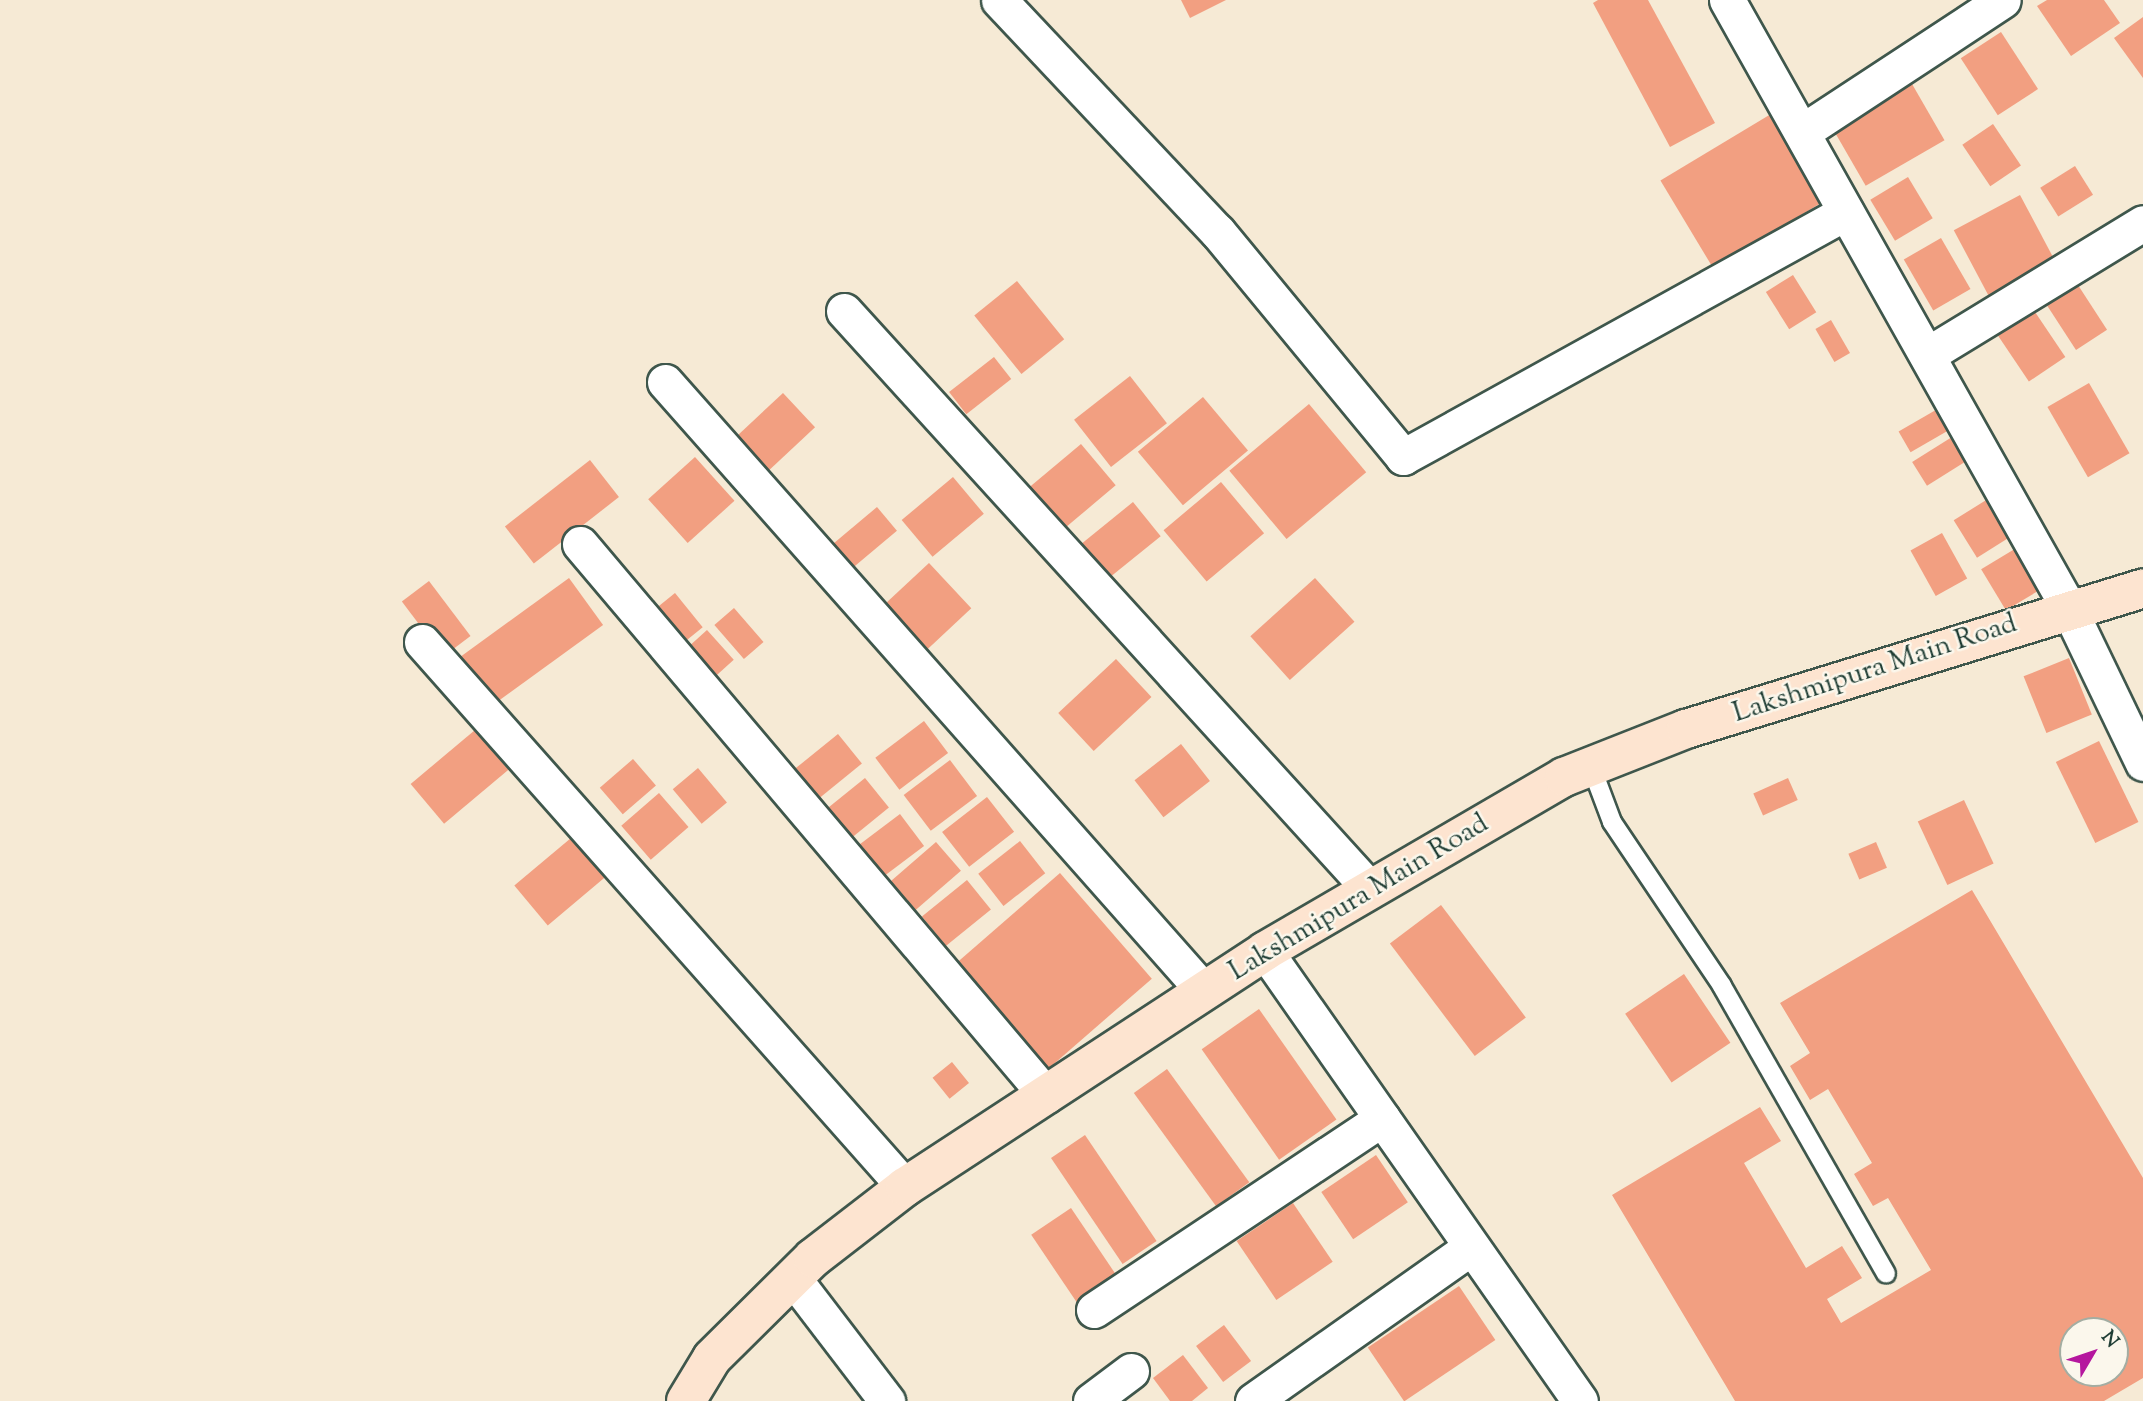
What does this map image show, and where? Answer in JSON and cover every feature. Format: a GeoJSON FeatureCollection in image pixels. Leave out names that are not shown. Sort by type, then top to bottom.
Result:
{"type":"FeatureCollection","features":[{"type":"Feature","properties":{"kind":"main road","name":"Lakshmipura Main Road"},"geometry":{"type":"LineString","coordinates":[[686,1401],[712,1358],[793,1278],[905,1187],[1265,951],[1369,888],[1591,766],[1685,729],[2068,607],[2143,588]]}},
{"type":"Feature","properties":{"kind":"street"},"geometry":{"type":"LineString","coordinates":[[1727,0],[2068,607],[2143,763]]}},
{"type":"Feature","properties":{"kind":"street"},"geometry":{"type":"LineString","coordinates":[[1802,132],[2003,0]]}},
{"type":"Feature","properties":{"kind":"street"},"geometry":{"type":"LineString","coordinates":[[1013,4],[1217,232],[1404,457],[1846,212]]}},
{"type":"Feature","properties":{"kind":"street"},"geometry":{"type":"LineString","coordinates":[[1927,355],[2143,223]]}},
{"type":"Feature","properties":{"kind":"street"},"geometry":{"type":"LineString","coordinates":[[844,311],[1369,888]]}},
{"type":"Feature","properties":{"kind":"street"},"geometry":{"type":"LineString","coordinates":[[665,382],[1204,991]]}},
{"type":"Feature","properties":{"kind":"street"},"geometry":{"type":"LineString","coordinates":[[580,544],[1046,1095]]}},
{"type":"Feature","properties":{"kind":"street"},"geometry":{"type":"LineString","coordinates":[[422,642],[905,1187]]}},
{"type":"Feature","properties":{"kind":"street"},"geometry":{"type":"LineString","coordinates":[[1265,951],[1471,1247],[1564,1395]]}},
{"type":"Feature","properties":{"kind":"street"},"geometry":{"type":"LineString","coordinates":[[1094,1310],[1382,1119]]}},
{"type":"Feature","properties":{"kind":"street"},"geometry":{"type":"LineString","coordinates":[[1253,1401],[1471,1247]]}},
{"type":"Feature","properties":{"kind":"street"},"geometry":{"type":"LineString","coordinates":[[793,1278],[887,1401]]}},
{"type":"Feature","properties":{"kind":"street"},"geometry":{"type":"LineString","coordinates":[[1091,1401],[1131,1371]]}},
{"type":"Feature","properties":{"kind":"lane"},"geometry":{"type":"LineString","coordinates":[[1591,766],[1612,822],[1722,986],[1886,1273]]}},
{"type":"Feature","properties":{"kind":"building"},"geometry":{"type":"Polygon","coordinates":[[[1181,0],[1226,0],[1190,18],[1181,0]]]}},
{"type":"Feature","properties":{"kind":"building"},"geometry":{"type":"Polygon","coordinates":[[[1598,0],[1648,0],[1715,123],[1670,147],[1593,3],[1598,0]]]}},
{"type":"Feature","properties":{"kind":"building"},"geometry":{"type":"Polygon","coordinates":[[[2047,0],[2104,0],[2120,23],[2071,56],[2037,6],[2047,0]]]}},
{"type":"Feature","properties":{"kind":"building"},"geometry":{"type":"Polygon","coordinates":[[[2143,17],[2143,78],[2114,38],[2143,17]]]}},
{"type":"Feature","properties":{"kind":"building"},"geometry":{"type":"Polygon","coordinates":[[[2001,32],[2038,89],[1998,115],[1961,58],[2001,32]]]}},
{"type":"Feature","properties":{"kind":"building"},"geometry":{"type":"Polygon","coordinates":[[[1908,77],[1944,140],[1866,186],[1829,122],[1908,77]]]}},
{"type":"Feature","properties":{"kind":"building"},"geometry":{"type":"Polygon","coordinates":[[[1771,114],[1824,201],[1713,268],[1660,180],[1771,114]]]}},
{"type":"Feature","properties":{"kind":"building"},"geometry":{"type":"Polygon","coordinates":[[[1993,124],[2021,165],[1990,186],[1962,145],[1993,124]]]}},
{"type":"Feature","properties":{"kind":"building"},"geometry":{"type":"Polygon","coordinates":[[[2075,166],[2093,195],[2058,217],[2040,188],[2075,166]]]}},
{"type":"Feature","properties":{"kind":"building"},"geometry":{"type":"Polygon","coordinates":[[[1908,177],[1933,218],[1895,241],[1870,200],[1908,177]]]}},
{"type":"Feature","properties":{"kind":"building"},"geometry":{"type":"Polygon","coordinates":[[[2020,195],[2056,263],[1990,298],[1954,230],[2020,195]]]}},
{"type":"Feature","properties":{"kind":"building"},"geometry":{"type":"Polygon","coordinates":[[[1941,238],[1970,289],[1933,311],[1904,260],[1941,238]]]}},
{"type":"Feature","properties":{"kind":"building"},"geometry":{"type":"Polygon","coordinates":[[[1793,275],[1816,312],[1789,329],[1766,292],[1793,275]]]}},
{"type":"Feature","properties":{"kind":"building"},"geometry":{"type":"Polygon","coordinates":[[[1017,281],[1064,339],[1021,374],[974,316],[1017,281]]]}},
{"type":"Feature","properties":{"kind":"building"},"geometry":{"type":"Polygon","coordinates":[[[2076,282],[2107,330],[2076,350],[2045,302],[2076,282]]]}},
{"type":"Feature","properties":{"kind":"building"},"geometry":{"type":"Polygon","coordinates":[[[2029,303],[2065,357],[2029,381],[1993,328],[2029,303]]]}},
{"type":"Feature","properties":{"kind":"building"},"geometry":{"type":"Polygon","coordinates":[[[1831,320],[1850,353],[1834,362],[1815,329],[1831,320]]]}},
{"type":"Feature","properties":{"kind":"building"},"geometry":{"type":"Polygon","coordinates":[[[994,357],[1011,379],[966,414],[949,392],[994,357]]]}},
{"type":"Feature","properties":{"kind":"building"},"geometry":{"type":"Polygon","coordinates":[[[1130,376],[1167,423],[1111,467],[1074,420],[1130,376]]]}},
{"type":"Feature","properties":{"kind":"building"},"geometry":{"type":"Polygon","coordinates":[[[2089,383],[2130,453],[2088,477],[2047,407],[2089,383]]]}},
{"type":"Feature","properties":{"kind":"building"},"geometry":{"type":"Polygon","coordinates":[[[783,393],[815,427],[768,471],[736,437],[783,393]]]}},
{"type":"Feature","properties":{"kind":"building"},"geometry":{"type":"Polygon","coordinates":[[[1203,397],[1248,451],[1183,505],[1138,452],[1203,397]]]}},
{"type":"Feature","properties":{"kind":"building"},"geometry":{"type":"Polygon","coordinates":[[[1309,404],[1366,472],[1287,539],[1229,471],[1309,404]]]}},
{"type":"Feature","properties":{"kind":"building"},"geometry":{"type":"Polygon","coordinates":[[[1941,407],[1953,428],[1911,452],[1899,432],[1941,407]]]}},
{"type":"Feature","properties":{"kind":"building"},"geometry":{"type":"Polygon","coordinates":[[[1952,437],[1967,461],[1927,486],[1912,462],[1952,437]]]}},
{"type":"Feature","properties":{"kind":"building"},"geometry":{"type":"Polygon","coordinates":[[[1081,444],[1116,485],[1057,534],[1023,493],[1081,444]]]}},
{"type":"Feature","properties":{"kind":"building"},"geometry":{"type":"Polygon","coordinates":[[[695,457],[734,501],[688,543],[648,499],[695,457]]]}},
{"type":"Feature","properties":{"kind":"building"},"geometry":{"type":"Polygon","coordinates":[[[590,460],[619,497],[534,564],[505,526],[590,460]]]}},
{"type":"Feature","properties":{"kind":"building"},"geometry":{"type":"Polygon","coordinates":[[[953,477],[984,514],[933,557],[902,520],[953,477]]]}},
{"type":"Feature","properties":{"kind":"building"},"geometry":{"type":"Polygon","coordinates":[[[1221,482],[1264,533],[1207,582],[1164,530],[1221,482]]]}},
{"type":"Feature","properties":{"kind":"building"},"geometry":{"type":"Polygon","coordinates":[[[1991,497],[2014,534],[1977,558],[1954,520],[1991,497]]]}},
{"type":"Feature","properties":{"kind":"building"},"geometry":{"type":"Polygon","coordinates":[[[1133,502],[1161,536],[1109,578],[1081,544],[1133,502]]]}},
{"type":"Feature","properties":{"kind":"building"},"geometry":{"type":"Polygon","coordinates":[[[877,507],[897,531],[849,571],[829,547],[877,507]]]}},
{"type":"Feature","properties":{"kind":"building"},"geometry":{"type":"Polygon","coordinates":[[[1942,533],[1967,578],[1936,596],[1911,550],[1942,533]]]}},
{"type":"Feature","properties":{"kind":"building"},"geometry":{"type":"Polygon","coordinates":[[[2018,547],[2043,588],[2006,610],[1981,569],[2018,547]]]}},
{"type":"Feature","properties":{"kind":"building"},"geometry":{"type":"Polygon","coordinates":[[[929,563],[971,608],[921,655],[879,610],[929,563]]]}},
{"type":"Feature","properties":{"kind":"building"},"geometry":{"type":"Polygon","coordinates":[[[569,578],[603,625],[494,704],[460,657],[569,578]]]}},
{"type":"Feature","properties":{"kind":"building"},"geometry":{"type":"Polygon","coordinates":[[[1315,578],[1354,622],[1290,680],[1250,636],[1315,578]]]}},
{"type":"Feature","properties":{"kind":"building"},"geometry":{"type":"Polygon","coordinates":[[[429,581],[471,636],[443,657],[402,601],[429,581]]]}},
{"type":"Feature","properties":{"kind":"building"},"geometry":{"type":"Polygon","coordinates":[[[675,593],[703,627],[677,648],[649,614],[675,593]]]}},
{"type":"Feature","properties":{"kind":"building"},"geometry":{"type":"Polygon","coordinates":[[[734,608],[764,642],[744,659],[714,625],[734,608]]]}},
{"type":"Feature","properties":{"kind":"building"},"geometry":{"type":"Polygon","coordinates":[[[707,630],[734,660],[708,683],[681,653],[707,630]]]}},
{"type":"Feature","properties":{"kind":"building"},"geometry":{"type":"Polygon","coordinates":[[[2069,658],[2092,715],[2046,733],[2024,676],[2069,658]]]}},
{"type":"Feature","properties":{"kind":"building"},"geometry":{"type":"Polygon","coordinates":[[[1116,659],[1151,697],[1094,751],[1058,713],[1116,659]]]}},
{"type":"Feature","properties":{"kind":"building"},"geometry":{"type":"Polygon","coordinates":[[[924,721],[948,753],[899,790],[875,758],[924,721]]]}},
{"type":"Feature","properties":{"kind":"building"},"geometry":{"type":"Polygon","coordinates":[[[475,730],[508,770],[444,824],[411,784],[475,730]]]}},
{"type":"Feature","properties":{"kind":"building"},"geometry":{"type":"Polygon","coordinates":[[[838,734],[862,764],[819,798],[795,769],[838,734]]]}},
{"type":"Feature","properties":{"kind":"building"},"geometry":{"type":"Polygon","coordinates":[[[2099,741],[2138,822],[2095,843],[2056,762],[2099,741]]]}},
{"type":"Feature","properties":{"kind":"building"},"geometry":{"type":"Polygon","coordinates":[[[1181,744],[1210,781],[1163,817],[1135,780],[1181,744]]]}},
{"type":"Feature","properties":{"kind":"building"},"geometry":{"type":"Polygon","coordinates":[[[633,759],[656,785],[623,814],[600,788],[633,759]]]}},
{"type":"Feature","properties":{"kind":"building"},"geometry":{"type":"Polygon","coordinates":[[[950,760],[977,796],[931,831],[904,795],[950,760]]]}},
{"type":"Feature","properties":{"kind":"building"},"geometry":{"type":"Polygon","coordinates":[[[698,768],[727,802],[702,824],[673,789],[698,768]]]}},
{"type":"Feature","properties":{"kind":"building"},"geometry":{"type":"Polygon","coordinates":[[[865,778],[889,808],[849,840],[825,810],[865,778]]]}},
{"type":"Feature","properties":{"kind":"building"},"geometry":{"type":"Polygon","coordinates":[[[1788,778],[1798,800],[1763,815],[1753,793],[1788,778]]]}},
{"type":"Feature","properties":{"kind":"building"},"geometry":{"type":"Polygon","coordinates":[[[659,793],[689,827],[651,860],[621,826],[659,793]]]}},
{"type":"Feature","properties":{"kind":"building"},"geometry":{"type":"Polygon","coordinates":[[[987,797],[1014,832],[969,867],[942,832],[987,797]]]}},
{"type":"Feature","properties":{"kind":"building"},"geometry":{"type":"Polygon","coordinates":[[[1964,800],[1994,863],[1947,885],[1918,822],[1964,800]]]}},
{"type":"Feature","properties":{"kind":"building"},"geometry":{"type":"Polygon","coordinates":[[[900,814],[924,846],[877,881],[853,850],[900,814]]]}},
{"type":"Feature","properties":{"kind":"building"},"geometry":{"type":"Polygon","coordinates":[[[571,838],[604,878],[548,925],[514,886],[571,838]]]}},
{"type":"Feature","properties":{"kind":"building"},"geometry":{"type":"Polygon","coordinates":[[[1020,841],[1045,873],[1003,906],[978,874],[1020,841]]]}},
{"type":"Feature","properties":{"kind":"building"},"geometry":{"type":"Polygon","coordinates":[[[936,842],[961,871],[916,910],[891,881],[936,842]]]}},
{"type":"Feature","properties":{"kind":"building"},"geometry":{"type":"Polygon","coordinates":[[[1876,842],[1887,868],[1859,879],[1848,854],[1876,842]]]}},
{"type":"Feature","properties":{"kind":"building"},"geometry":{"type":"Polygon","coordinates":[[[1060,873],[1152,979],[1043,1073],[951,967],[1060,873]]]}},
{"type":"Feature","properties":{"kind":"building"},"geometry":{"type":"Polygon","coordinates":[[[967,880],[991,910],[946,946],[922,917],[967,880]]]}},
{"type":"Feature","properties":{"kind":"building"},"geometry":{"type":"Polygon","coordinates":[[[1972,890],[2143,1178],[2143,1378],[2129,1386],[2129,1317],[2059,1317],[2059,1387],[2128,1387],[2104,1401],[1735,1401],[1612,1195],[1760,1107],[1781,1141],[1744,1163],[1806,1268],[1842,1246],[1862,1278],[1827,1299],[1841,1323],[1931,1270],[1888,1198],[1873,1206],[1854,1174],[1872,1163],[1828,1089],[1810,1100],[1790,1066],[1810,1053],[1780,1003],[1972,890]]]}},
{"type":"Feature","properties":{"kind":"building"},"geometry":{"type":"Polygon","coordinates":[[[1441,905],[1526,1018],[1475,1056],[1390,944],[1441,905]]]}},
{"type":"Feature","properties":{"kind":"building"},"geometry":{"type":"Polygon","coordinates":[[[1684,974],[1730,1043],[1672,1083],[1625,1014],[1684,974]]]}},
{"type":"Feature","properties":{"kind":"building"},"geometry":{"type":"Polygon","coordinates":[[[1259,1009],[1336,1120],[1279,1160],[1202,1049],[1259,1009]]]}},
{"type":"Feature","properties":{"kind":"building"},"geometry":{"type":"Polygon","coordinates":[[[952,1062],[969,1083],[950,1099],[933,1078],[952,1062]]]}},
{"type":"Feature","properties":{"kind":"building"},"geometry":{"type":"Polygon","coordinates":[[[1167,1069],[1249,1182],[1216,1206],[1134,1093],[1167,1069]]]}},
{"type":"Feature","properties":{"kind":"building"},"geometry":{"type":"Polygon","coordinates":[[[1085,1135],[1157,1241],[1123,1264],[1051,1158],[1085,1135]]]}},
{"type":"Feature","properties":{"kind":"building"},"geometry":{"type":"Polygon","coordinates":[[[1376,1155],[1408,1202],[1353,1239],[1321,1192],[1376,1155]]]}},
{"type":"Feature","properties":{"kind":"building"},"geometry":{"type":"Polygon","coordinates":[[[1293,1203],[1333,1262],[1276,1300],[1237,1241],[1293,1203]]]}},
{"type":"Feature","properties":{"kind":"building"},"geometry":{"type":"Polygon","coordinates":[[[1071,1208],[1117,1276],[1077,1303],[1031,1235],[1071,1208]]]}},
{"type":"Feature","properties":{"kind":"building"},"geometry":{"type":"Polygon","coordinates":[[[1459,1286],[1495,1340],[1405,1401],[1368,1348],[1459,1286]]]}},
{"type":"Feature","properties":{"kind":"building"},"geometry":{"type":"Polygon","coordinates":[[[1224,1325],[1251,1361],[1223,1382],[1196,1346],[1224,1325]]]}},
{"type":"Feature","properties":{"kind":"building"},"geometry":{"type":"Polygon","coordinates":[[[1183,1355],[1208,1388],[1192,1401],[1170,1401],[1153,1378],[1183,1355]]]}}]}
